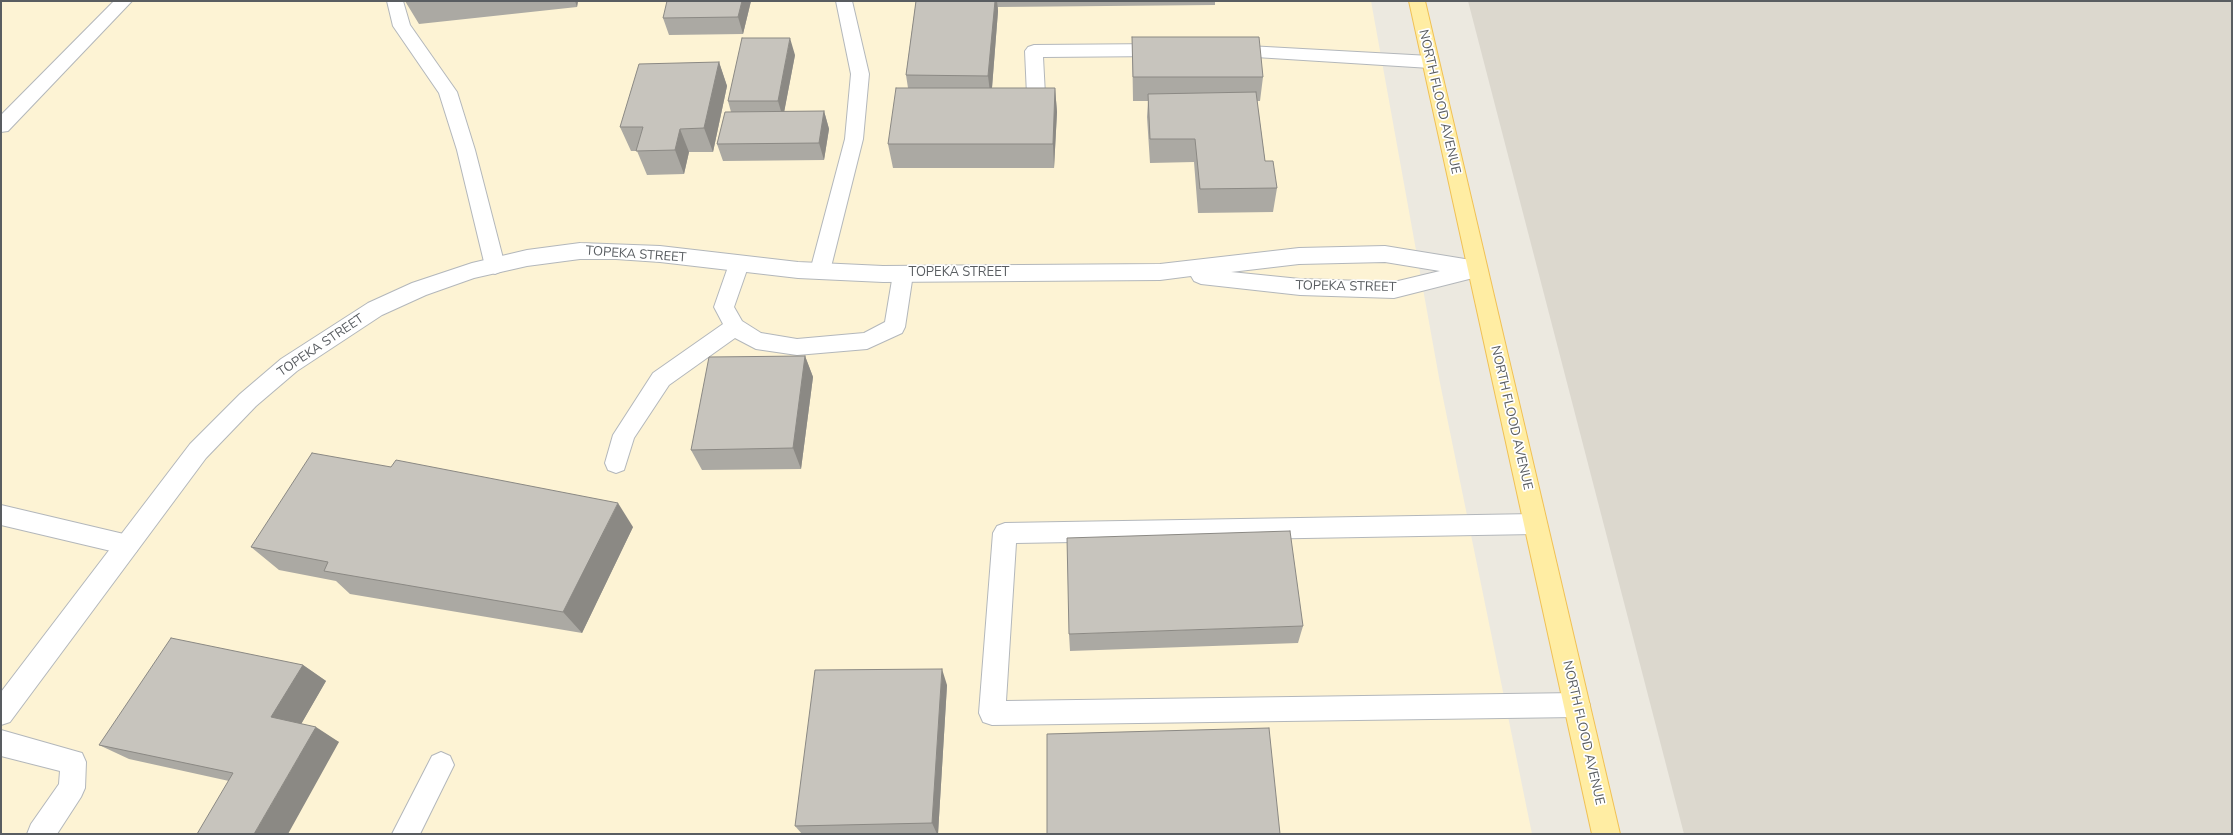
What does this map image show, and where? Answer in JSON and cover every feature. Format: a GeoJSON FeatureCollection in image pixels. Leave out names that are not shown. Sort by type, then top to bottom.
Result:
{"type":"FeatureCollection","features":[{"type":"Feature","properties":{"kind":"main road","name":"NORTH FLOOD AVENUE"},"geometry":{"type":"LineString","coordinates":[[1417,1],[1476,269],[1606,834]]}},
{"type":"Feature","properties":{"kind":"street"},"geometry":{"type":"LineString","coordinates":[[1,126],[124,1]]}},
{"type":"Feature","properties":{"kind":"street"},"geometry":{"type":"LineString","coordinates":[[395,1],[402,26],[448,92],[466,150],[495,266]]}},
{"type":"Feature","properties":{"kind":"street"},"geometry":{"type":"LineString","coordinates":[[820,271],[854,139],[860,74],[844,1]]}},
{"type":"Feature","properties":{"kind":"street"},"geometry":{"type":"LineString","coordinates":[[1036,95],[1034,51],[1178,50]]}},
{"type":"Feature","properties":{"kind":"street"},"geometry":{"type":"LineString","coordinates":[[1210,51],[1264,52],[1430,62]]}},
{"type":"Feature","properties":{"kind":"street","name":"TOPEKA STREET"},"geometry":{"type":"LineString","coordinates":[[1,713],[198,451],[248,400],[289,364],[375,309],[419,289],[472,271],[527,258],[594,251],[660,254],[739,264],[820,271],[904,274],[1160,272],[1299,256],[1385,254],[1476,269]]}},
{"type":"Feature","properties":{"kind":"street"},"geometry":{"type":"LineString","coordinates":[[739,264],[724,307],[735,328],[756,341],[797,347],[867,341],[895,327],[904,274]]}},
{"type":"Feature","properties":{"kind":"street","name":"TOPEKA STREET"},"geometry":{"type":"LineString","coordinates":[[1160,272],[1300,287],[1394,290],[1476,269]]}},
{"type":"Feature","properties":{"kind":"street"},"geometry":{"type":"LineString","coordinates":[[616,463],[624,435],[661,379],[735,328]]}},
{"type":"Feature","properties":{"kind":"street"},"geometry":{"type":"LineString","coordinates":[[1,515],[128,545]]}},
{"type":"Feature","properties":{"kind":"street"},"geometry":{"type":"LineString","coordinates":[[1535,524],[1005,532],[992,713],[1577,705]]}},
{"type":"Feature","properties":{"kind":"street"},"geometry":{"type":"LineString","coordinates":[[1,743],[73,762],[72,788],[41,834]]}},
{"type":"Feature","properties":{"kind":"street"},"geometry":{"type":"LineString","coordinates":[[406,834],[441,766]]}},
{"type":"Feature","properties":{"kind":"shaded area"},"geometry":{"type":"Polygon","coordinates":[[[1,1],[1371,1],[1440,383],[1532,834],[1,834],[1,1]]]}},
{"type":"Feature","properties":{"kind":"shaded area"},"geometry":{"type":"Polygon","coordinates":[[[1468,1],[2232,1],[2232,834],[1684,834],[1468,1]]]}},
{"type":"Feature","properties":{"kind":"building"},"geometry":{"type":"Polygon","coordinates":[[[667,1],[742,1],[738,17],[663,18],[667,1]]]}},
{"type":"Feature","properties":{"kind":"building"},"geometry":{"type":"Polygon","coordinates":[[[916,1],[995,1],[988,76],[906,75],[916,1]]]}},
{"type":"Feature","properties":{"kind":"building"},"geometry":{"type":"Polygon","coordinates":[[[1132,37],[1259,37],[1263,77],[1133,77],[1132,37]]]}},
{"type":"Feature","properties":{"kind":"building"},"geometry":{"type":"Polygon","coordinates":[[[742,38],[790,38],[778,101],[728,101],[742,38]]]}},
{"type":"Feature","properties":{"kind":"building"},"geometry":{"type":"Polygon","coordinates":[[[719,62],[704,128],[680,129],[675,150],[636,151],[643,127],[620,127],[639,64],[719,62]]]}},
{"type":"Feature","properties":{"kind":"building"},"geometry":{"type":"Polygon","coordinates":[[[896,88],[1055,88],[1053,144],[888,144],[896,88]]]}},
{"type":"Feature","properties":{"kind":"building"},"geometry":{"type":"Polygon","coordinates":[[[1256,92],[1265,161],[1273,161],[1277,188],[1200,189],[1195,139],[1150,139],[1148,94],[1256,92]]]}},
{"type":"Feature","properties":{"kind":"building"},"geometry":{"type":"Polygon","coordinates":[[[824,111],[819,143],[717,144],[725,112],[824,111]]]}},
{"type":"Feature","properties":{"kind":"building"},"geometry":{"type":"Polygon","coordinates":[[[805,356],[793,448],[691,450],[709,357],[805,356]]]}},
{"type":"Feature","properties":{"kind":"building"},"geometry":{"type":"Polygon","coordinates":[[[312,453],[391,467],[396,460],[618,503],[563,612],[324,571],[328,562],[251,547],[312,453]]]}},
{"type":"Feature","properties":{"kind":"building"},"geometry":{"type":"Polygon","coordinates":[[[1290,531],[1303,626],[1069,634],[1067,538],[1290,531]]]}},
{"type":"Feature","properties":{"kind":"building"},"geometry":{"type":"Polygon","coordinates":[[[171,638],[303,665],[271,717],[316,727],[254,834],[197,834],[233,773],[99,745],[171,638]]]}},
{"type":"Feature","properties":{"kind":"building"},"geometry":{"type":"Polygon","coordinates":[[[942,669],[932,823],[795,826],[815,670],[942,669]]]}},
{"type":"Feature","properties":{"kind":"building"},"geometry":{"type":"Polygon","coordinates":[[[1269,728],[1280,834],[1047,834],[1047,734],[1269,728]]]}}]}
